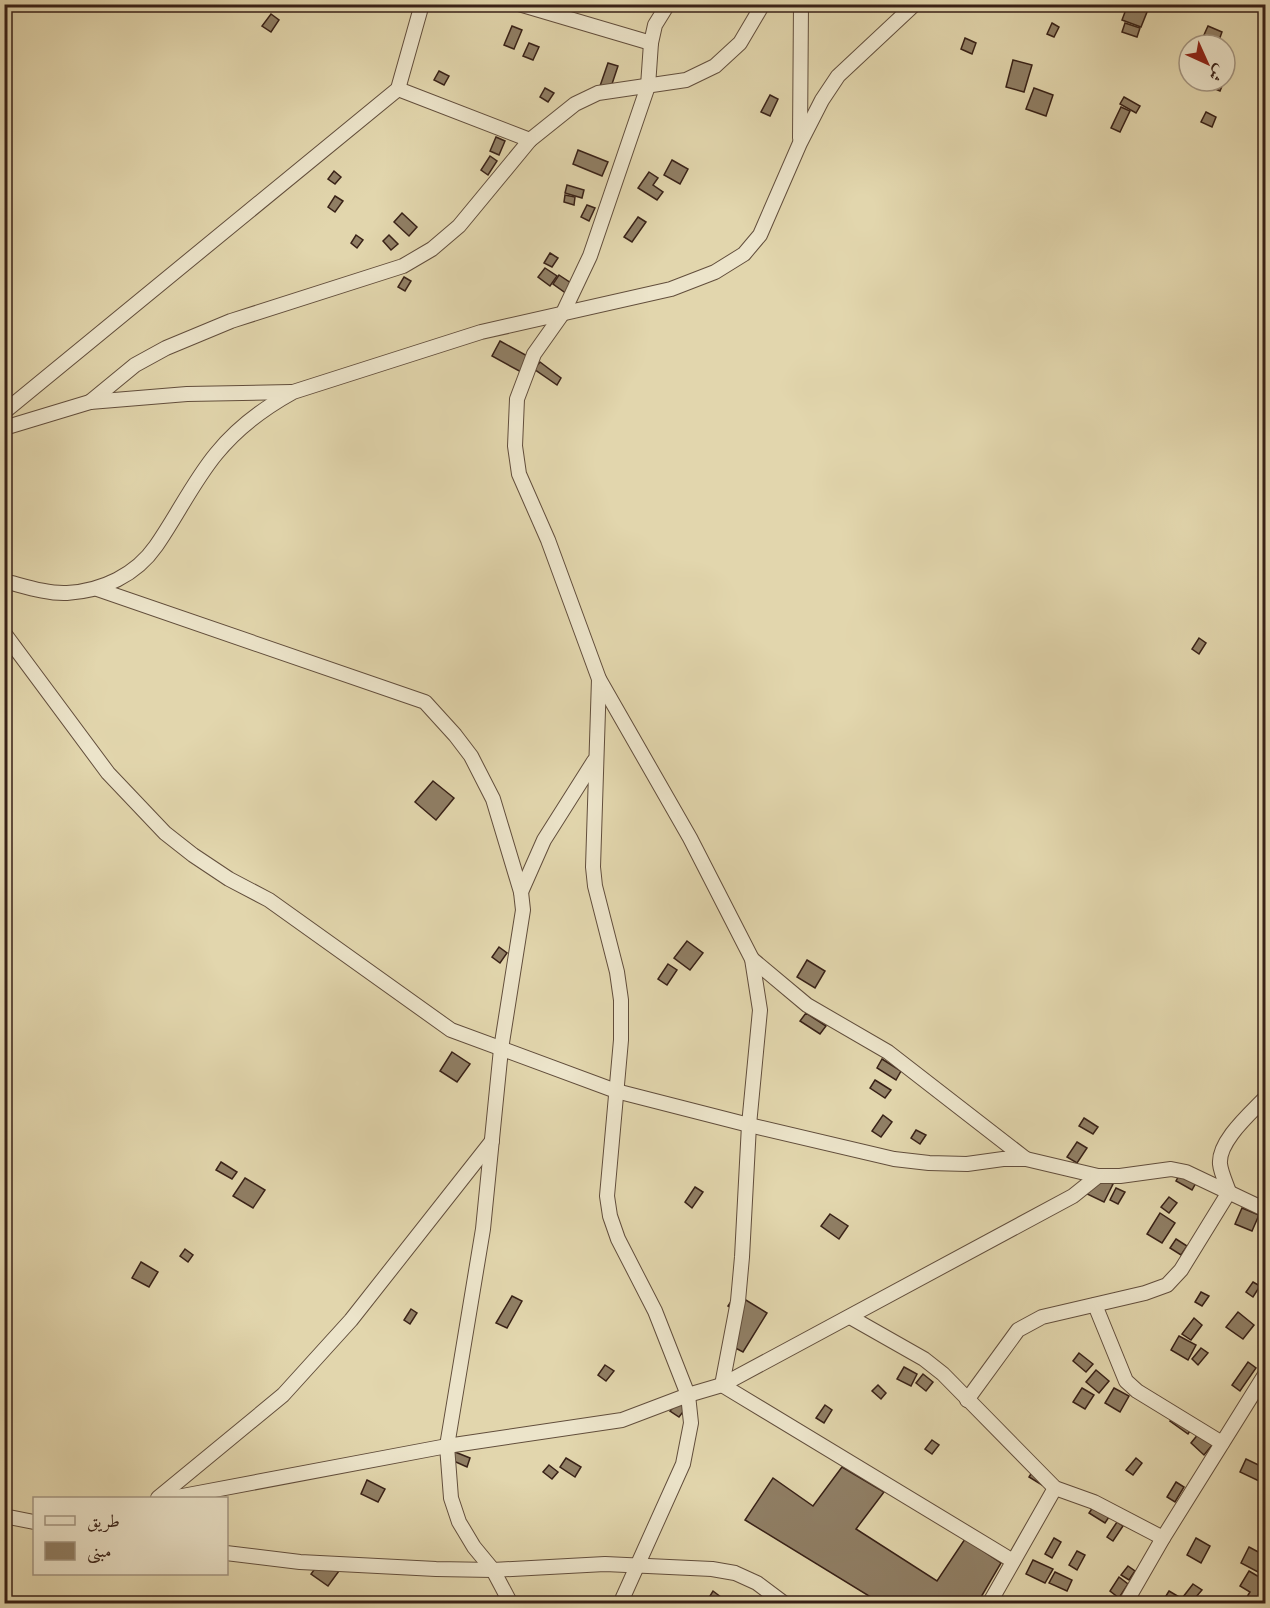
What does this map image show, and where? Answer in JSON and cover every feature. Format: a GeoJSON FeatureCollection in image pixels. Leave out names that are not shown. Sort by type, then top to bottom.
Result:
{"type":"FeatureCollection","features":[{"type":"Feature","properties":{"kind":"street"},"geometry":{"type":"LineString","coordinates":[[4,412],[398,89],[422,4]]}},
{"type":"Feature","properties":{"kind":"street"},"geometry":{"type":"LineString","coordinates":[[519,4],[538,7],[651,43]]}},
{"type":"Feature","properties":{"kind":"street"},"geometry":{"type":"LineString","coordinates":[[668,4],[655,26],[651,43],[648,86],[590,256],[563,313],[534,354],[517,399],[515,446],[519,474],[548,540],[599,679],[690,838],[752,959],[760,1010],[749,1125],[738,1301],[722,1385]]}},
{"type":"Feature","properties":{"kind":"street"},"geometry":{"type":"LineString","coordinates":[[90,402],[135,365],[166,348],[231,321],[404,266],[432,249],[459,226],[530,140],[575,104],[598,93],[686,80],[716,66],[740,43],[763,4]]}},
{"type":"Feature","properties":{"kind":"street"},"geometry":{"type":"LineString","coordinates":[[800,143],[801,4]]}},
{"type":"Feature","properties":{"kind":"street"},"geometry":{"type":"LineString","coordinates":[[4,581],[65,593],[97,589],[120,579],[138,567],[155,548],[216,454],[247,422],[293,392],[481,332],[671,289],[715,272],[744,254],[760,235],[800,143],[822,100],[838,76],[915,4]]}},
{"type":"Feature","properties":{"kind":"street"},"geometry":{"type":"LineString","coordinates":[[398,89],[530,140]]}},
{"type":"Feature","properties":{"kind":"street"},"geometry":{"type":"LineString","coordinates":[[4,428],[90,402],[187,393],[293,392]]}},
{"type":"Feature","properties":{"kind":"street"},"geometry":{"type":"LineString","coordinates":[[97,589],[425,702],[456,735],[471,756],[493,800],[521,892],[522,927],[501,1049],[480,1251],[447,1446],[451,1498],[459,1522],[474,1547],[493,1570],[511,1604]]}},
{"type":"Feature","properties":{"kind":"street"},"geometry":{"type":"LineString","coordinates":[[4,633],[108,773],[165,833],[202,861],[269,900],[451,1030],[616,1091],[894,1159],[967,1164],[1003,1159],[1026,1159],[1098,1176],[1120,1176],[1171,1169],[1186,1172],[1266,1210]]}},
{"type":"Feature","properties":{"kind":"street"},"geometry":{"type":"LineString","coordinates":[[599,679],[593,867],[595,886],[617,972],[621,1000],[621,1040],[607,1196],[610,1216],[618,1239],[655,1311],[688,1395],[692,1423],[683,1464],[620,1604]]}},
{"type":"Feature","properties":{"kind":"street"},"geometry":{"type":"LineString","coordinates":[[521,892],[544,840],[596,759]]}},
{"type":"Feature","properties":{"kind":"street"},"geometry":{"type":"LineString","coordinates":[[752,959],[807,1005],[888,1052],[1026,1159]]}},
{"type":"Feature","properties":{"kind":"street"},"geometry":{"type":"LineString","coordinates":[[1229,1192],[1220,1166],[1220,1156],[1228,1138],[1266,1097]]}},
{"type":"Feature","properties":{"kind":"street"},"geometry":{"type":"LineString","coordinates":[[159,1497],[283,1395],[358,1311],[492,1142]]}},
{"type":"Feature","properties":{"kind":"street"},"geometry":{"type":"LineString","coordinates":[[177,1497],[447,1446],[622,1420],[722,1385],[1073,1196],[1098,1176]]}},
{"type":"Feature","properties":{"kind":"street"},"geometry":{"type":"LineString","coordinates":[[967,1400],[1018,1330],[1042,1317],[1145,1293],[1167,1285],[1181,1270],[1229,1192]]}},
{"type":"Feature","properties":{"kind":"street"},"geometry":{"type":"LineString","coordinates":[[1095,1305],[1126,1381],[1137,1391],[1222,1443]]}},
{"type":"Feature","properties":{"kind":"street"},"geometry":{"type":"LineString","coordinates":[[850,1317],[924,1359],[943,1374],[1055,1488],[1094,1502],[1163,1538]]}},
{"type":"Feature","properties":{"kind":"street"},"geometry":{"type":"LineString","coordinates":[[1125,1604],[1163,1538],[1266,1373]]}},
{"type":"Feature","properties":{"kind":"street"},"geometry":{"type":"LineString","coordinates":[[722,1385],[1013,1561]]}},
{"type":"Feature","properties":{"kind":"street"},"geometry":{"type":"LineString","coordinates":[[989,1604],[1055,1488]]}},
{"type":"Feature","properties":{"kind":"street"},"geometry":{"type":"LineString","coordinates":[[4,1516],[33,1522]]}},
{"type":"Feature","properties":{"kind":"street"},"geometry":{"type":"LineString","coordinates":[[228,1553],[300,1562],[382,1568],[493,1570],[605,1564],[712,1569],[735,1573],[757,1583],[785,1604]]}},
{"type":"Feature","properties":{"kind":"building"},"geometry":{"type":"Polygon","coordinates":[[[1128,4],[1143,4],[1149,7],[1141,27],[1122,20],[1128,4]]]}},
{"type":"Feature","properties":{"kind":"building"},"geometry":{"type":"Polygon","coordinates":[[[271,14],[279,20],[271,32],[262,26],[271,14]]]}},
{"type":"Feature","properties":{"kind":"building"},"geometry":{"type":"Polygon","coordinates":[[[1052,23],[1059,27],[1054,37],[1047,34],[1052,23]]]}},
{"type":"Feature","properties":{"kind":"building"},"geometry":{"type":"Polygon","coordinates":[[[1125,23],[1140,28],[1137,37],[1122,32],[1125,23]]]}},
{"type":"Feature","properties":{"kind":"building"},"geometry":{"type":"Polygon","coordinates":[[[512,26],[522,30],[514,49],[504,45],[512,26]]]}},
{"type":"Feature","properties":{"kind":"building"},"geometry":{"type":"Polygon","coordinates":[[[1208,26],[1222,32],[1222,33],[1205,33],[1208,26]]]}},
{"type":"Feature","properties":{"kind":"building"},"geometry":{"type":"Polygon","coordinates":[[[965,38],[976,43],[972,54],[961,49],[965,38]]]}},
{"type":"Feature","properties":{"kind":"building"},"geometry":{"type":"Polygon","coordinates":[[[529,43],[539,47],[533,60],[523,56],[529,43]]]}},
{"type":"Feature","properties":{"kind":"building"},"geometry":{"type":"Polygon","coordinates":[[[1013,60],[1032,65],[1024,92],[1006,87],[1013,60]]]}},
{"type":"Feature","properties":{"kind":"building"},"geometry":{"type":"Polygon","coordinates":[[[608,63],[618,66],[610,90],[600,86],[608,63]]]}},
{"type":"Feature","properties":{"kind":"building"},"geometry":{"type":"Polygon","coordinates":[[[439,71],[449,76],[444,85],[434,80],[439,71]]]}},
{"type":"Feature","properties":{"kind":"building"},"geometry":{"type":"Polygon","coordinates":[[[545,88],[554,93],[548,102],[540,97],[545,88]]]}},
{"type":"Feature","properties":{"kind":"building"},"geometry":{"type":"Polygon","coordinates":[[[1034,88],[1053,95],[1046,116],[1026,109],[1034,88]]]}},
{"type":"Feature","properties":{"kind":"building"},"geometry":{"type":"Polygon","coordinates":[[[770,95],[778,99],[770,116],[761,112],[770,95]]]}},
{"type":"Feature","properties":{"kind":"building"},"geometry":{"type":"Polygon","coordinates":[[[1124,97],[1140,106],[1136,113],[1120,104],[1124,97]]]}},
{"type":"Feature","properties":{"kind":"building"},"geometry":{"type":"Polygon","coordinates":[[[1121,107],[1130,111],[1120,132],[1111,128],[1121,107]]]}},
{"type":"Feature","properties":{"kind":"building"},"geometry":{"type":"Polygon","coordinates":[[[1206,112],[1216,117],[1212,127],[1201,122],[1206,112]]]}},
{"type":"Feature","properties":{"kind":"building"},"geometry":{"type":"Polygon","coordinates":[[[496,137],[505,141],[499,155],[490,151],[496,137]]]}},
{"type":"Feature","properties":{"kind":"building"},"geometry":{"type":"Polygon","coordinates":[[[578,150],[608,162],[602,176],[573,164],[578,150]]]}},
{"type":"Feature","properties":{"kind":"building"},"geometry":{"type":"Polygon","coordinates":[[[490,156],[497,161],[488,175],[481,170],[490,156]]]}},
{"type":"Feature","properties":{"kind":"building"},"geometry":{"type":"Polygon","coordinates":[[[672,160],[688,169],[680,184],[664,175],[672,160]]]}},
{"type":"Feature","properties":{"kind":"building"},"geometry":{"type":"Polygon","coordinates":[[[334,171],[341,177],[335,184],[328,179],[334,171]]]}},
{"type":"Feature","properties":{"kind":"building"},"geometry":{"type":"Polygon","coordinates":[[[649,172],[658,178],[653,185],[663,192],[657,200],[638,188],[649,172]]]}},
{"type":"Feature","properties":{"kind":"building"},"geometry":{"type":"Polygon","coordinates":[[[567,185],[584,190],[582,198],[565,193],[567,185]]]}},
{"type":"Feature","properties":{"kind":"building"},"geometry":{"type":"Polygon","coordinates":[[[565,195],[575,197],[574,205],[564,202],[565,195]]]}},
{"type":"Feature","properties":{"kind":"building"},"geometry":{"type":"Polygon","coordinates":[[[335,196],[343,201],[335,212],[328,207],[335,196]]]}},
{"type":"Feature","properties":{"kind":"building"},"geometry":{"type":"Polygon","coordinates":[[[587,205],[595,208],[589,221],[581,217],[587,205]]]}},
{"type":"Feature","properties":{"kind":"building"},"geometry":{"type":"Polygon","coordinates":[[[402,213],[417,227],[409,236],[394,222],[402,213]]]}},
{"type":"Feature","properties":{"kind":"building"},"geometry":{"type":"Polygon","coordinates":[[[638,217],[646,222],[632,242],[624,237],[638,217]]]}},
{"type":"Feature","properties":{"kind":"building"},"geometry":{"type":"Polygon","coordinates":[[[356,235],[363,240],[357,248],[351,243],[356,235]]]}},
{"type":"Feature","properties":{"kind":"building"},"geometry":{"type":"Polygon","coordinates":[[[389,235],[398,244],[391,250],[383,241],[389,235]]]}},
{"type":"Feature","properties":{"kind":"building"},"geometry":{"type":"Polygon","coordinates":[[[550,253],[558,258],[552,267],[544,263],[550,253]]]}},
{"type":"Feature","properties":{"kind":"building"},"geometry":{"type":"Polygon","coordinates":[[[545,268],[557,276],[550,286],[538,277],[545,268]]]}},
{"type":"Feature","properties":{"kind":"building"},"geometry":{"type":"Polygon","coordinates":[[[559,275],[574,285],[567,294],[553,284],[559,275]]]}},
{"type":"Feature","properties":{"kind":"building"},"geometry":{"type":"Polygon","coordinates":[[[404,277],[411,281],[405,291],[398,287],[404,277]]]}},
{"type":"Feature","properties":{"kind":"building"},"geometry":{"type":"Polygon","coordinates":[[[500,341],[531,358],[523,373],[492,356],[500,341]]]}},
{"type":"Feature","properties":{"kind":"building"},"geometry":{"type":"Polygon","coordinates":[[[540,362],[561,378],[557,385],[534,369],[540,362]]]}},
{"type":"Feature","properties":{"kind":"building"},"geometry":{"type":"Polygon","coordinates":[[[1199,638],[1206,643],[1199,654],[1192,649],[1199,638]]]}},
{"type":"Feature","properties":{"kind":"building"},"geometry":{"type":"Polygon","coordinates":[[[433,781],[454,798],[436,820],[415,802],[433,781]]]}},
{"type":"Feature","properties":{"kind":"building"},"geometry":{"type":"Polygon","coordinates":[[[687,941],[703,953],[690,970],[674,958],[687,941]]]}},
{"type":"Feature","properties":{"kind":"building"},"geometry":{"type":"Polygon","coordinates":[[[499,947],[507,953],[500,963],[492,957],[499,947]]]}},
{"type":"Feature","properties":{"kind":"building"},"geometry":{"type":"Polygon","coordinates":[[[807,960],[825,971],[815,988],[797,977],[807,960]]]}},
{"type":"Feature","properties":{"kind":"building"},"geometry":{"type":"Polygon","coordinates":[[[668,964],[677,970],[667,985],[658,979],[668,964]]]}},
{"type":"Feature","properties":{"kind":"building"},"geometry":{"type":"Polygon","coordinates":[[[806,1013],[826,1026],[820,1034],[800,1021],[806,1013]]]}},
{"type":"Feature","properties":{"kind":"building"},"geometry":{"type":"Polygon","coordinates":[[[452,1052],[470,1064],[457,1082],[440,1071],[452,1052]]]}},
{"type":"Feature","properties":{"kind":"building"},"geometry":{"type":"Polygon","coordinates":[[[882,1059],[901,1071],[896,1080],[877,1068],[882,1059]]]}},
{"type":"Feature","properties":{"kind":"building"},"geometry":{"type":"Polygon","coordinates":[[[875,1080],[891,1090],[885,1098],[870,1088],[875,1080]]]}},
{"type":"Feature","properties":{"kind":"building"},"geometry":{"type":"Polygon","coordinates":[[[883,1115],[892,1122],[881,1137],[872,1131],[883,1115]]]}},
{"type":"Feature","properties":{"kind":"building"},"geometry":{"type":"Polygon","coordinates":[[[1084,1118],[1098,1127],[1093,1134],[1079,1126],[1084,1118]]]}},
{"type":"Feature","properties":{"kind":"building"},"geometry":{"type":"Polygon","coordinates":[[[916,1130],[926,1135],[920,1144],[911,1138],[916,1130]]]}},
{"type":"Feature","properties":{"kind":"building"},"geometry":{"type":"Polygon","coordinates":[[[1077,1142],[1087,1148],[1077,1163],[1067,1157],[1077,1142]]]}},
{"type":"Feature","properties":{"kind":"building"},"geometry":{"type":"Polygon","coordinates":[[[221,1162],[237,1172],[232,1179],[216,1170],[221,1162]]]}},
{"type":"Feature","properties":{"kind":"building"},"geometry":{"type":"Polygon","coordinates":[[[1181,1172],[1197,1181],[1192,1190],[1176,1181],[1181,1172]]]}},
{"type":"Feature","properties":{"kind":"building"},"geometry":{"type":"Polygon","coordinates":[[[1094,1175],[1113,1184],[1104,1202],[1085,1193],[1094,1175]]]}},
{"type":"Feature","properties":{"kind":"building"},"geometry":{"type":"Polygon","coordinates":[[[245,1178],[265,1190],[253,1208],[233,1196],[245,1178]]]}},
{"type":"Feature","properties":{"kind":"building"},"geometry":{"type":"Polygon","coordinates":[[[695,1187],[703,1192],[692,1208],[685,1202],[695,1187]]]}},
{"type":"Feature","properties":{"kind":"building"},"geometry":{"type":"Polygon","coordinates":[[[1116,1188],[1125,1192],[1118,1204],[1110,1200],[1116,1188]]]}},
{"type":"Feature","properties":{"kind":"building"},"geometry":{"type":"Polygon","coordinates":[[[1169,1197],[1177,1203],[1169,1213],[1161,1207],[1169,1197]]]}},
{"type":"Feature","properties":{"kind":"building"},"geometry":{"type":"Polygon","coordinates":[[[1242,1208],[1259,1215],[1252,1231],[1235,1224],[1242,1208]]]}},
{"type":"Feature","properties":{"kind":"building"},"geometry":{"type":"Polygon","coordinates":[[[1160,1213],[1175,1223],[1162,1243],[1147,1234],[1160,1213]]]}},
{"type":"Feature","properties":{"kind":"building"},"geometry":{"type":"Polygon","coordinates":[[[830,1214],[848,1226],[839,1239],[821,1226],[830,1214]]]}},
{"type":"Feature","properties":{"kind":"building"},"geometry":{"type":"Polygon","coordinates":[[[1176,1239],[1187,1246],[1181,1255],[1170,1248],[1176,1239]]]}},
{"type":"Feature","properties":{"kind":"building"},"geometry":{"type":"Polygon","coordinates":[[[185,1249],[193,1255],[188,1262],[180,1256],[185,1249]]]}},
{"type":"Feature","properties":{"kind":"building"},"geometry":{"type":"Polygon","coordinates":[[[141,1262],[158,1272],[149,1287],[132,1278],[141,1262]]]}},
{"type":"Feature","properties":{"kind":"building"},"geometry":{"type":"Polygon","coordinates":[[[1266,1263],[1266,1278],[1259,1274],[1266,1263]]]}},
{"type":"Feature","properties":{"kind":"building"},"geometry":{"type":"Polygon","coordinates":[[[1253,1282],[1260,1286],[1253,1297],[1246,1292],[1253,1282]]]}},
{"type":"Feature","properties":{"kind":"building"},"geometry":{"type":"Polygon","coordinates":[[[1201,1292],[1209,1296],[1202,1306],[1195,1302],[1201,1292]]]}},
{"type":"Feature","properties":{"kind":"building"},"geometry":{"type":"Polygon","coordinates":[[[736,1294],[767,1313],[743,1352],[724,1342],[741,1314],[728,1306],[736,1294]]]}},
{"type":"Feature","properties":{"kind":"building"},"geometry":{"type":"Polygon","coordinates":[[[512,1296],[522,1301],[507,1328],[496,1323],[512,1296]]]}},
{"type":"Feature","properties":{"kind":"building"},"geometry":{"type":"Polygon","coordinates":[[[411,1309],[417,1313],[410,1324],[404,1320],[411,1309]]]}},
{"type":"Feature","properties":{"kind":"building"},"geometry":{"type":"Polygon","coordinates":[[[1238,1312],[1254,1325],[1243,1339],[1226,1327],[1238,1312]]]}},
{"type":"Feature","properties":{"kind":"building"},"geometry":{"type":"Polygon","coordinates":[[[1194,1318],[1202,1325],[1191,1340],[1182,1334],[1194,1318]]]}},
{"type":"Feature","properties":{"kind":"building"},"geometry":{"type":"Polygon","coordinates":[[[1179,1336],[1196,1345],[1188,1360],[1171,1350],[1179,1336]]]}},
{"type":"Feature","properties":{"kind":"building"},"geometry":{"type":"Polygon","coordinates":[[[1201,1348],[1208,1353],[1198,1365],[1192,1359],[1201,1348]]]}},
{"type":"Feature","properties":{"kind":"building"},"geometry":{"type":"Polygon","coordinates":[[[1079,1353],[1093,1364],[1086,1372],[1073,1361],[1079,1353]]]}},
{"type":"Feature","properties":{"kind":"building"},"geometry":{"type":"Polygon","coordinates":[[[1248,1362],[1256,1368],[1240,1391],[1232,1385],[1248,1362]]]}},
{"type":"Feature","properties":{"kind":"building"},"geometry":{"type":"Polygon","coordinates":[[[605,1365],[614,1371],[606,1381],[598,1375],[605,1365]]]}},
{"type":"Feature","properties":{"kind":"building"},"geometry":{"type":"Polygon","coordinates":[[[904,1367],[917,1374],[911,1386],[897,1379],[904,1367]]]}},
{"type":"Feature","properties":{"kind":"building"},"geometry":{"type":"Polygon","coordinates":[[[1096,1370],[1109,1381],[1099,1393],[1086,1382],[1096,1370]]]}},
{"type":"Feature","properties":{"kind":"building"},"geometry":{"type":"Polygon","coordinates":[[[923,1374],[933,1382],[926,1391],[916,1383],[923,1374]]]}},
{"type":"Feature","properties":{"kind":"building"},"geometry":{"type":"Polygon","coordinates":[[[878,1385],[886,1393],[881,1399],[872,1391],[878,1385]]]}},
{"type":"Feature","properties":{"kind":"building"},"geometry":{"type":"Polygon","coordinates":[[[1082,1388],[1094,1395],[1085,1409],[1073,1402],[1082,1388]]]}},
{"type":"Feature","properties":{"kind":"building"},"geometry":{"type":"Polygon","coordinates":[[[1114,1388],[1129,1396],[1120,1412],[1105,1403],[1114,1388]]]}},
{"type":"Feature","properties":{"kind":"building"},"geometry":{"type":"Polygon","coordinates":[[[678,1402],[686,1408],[679,1417],[670,1411],[678,1402]]]}},
{"type":"Feature","properties":{"kind":"building"},"geometry":{"type":"Polygon","coordinates":[[[825,1405],[832,1410],[824,1423],[816,1418],[825,1405]]]}},
{"type":"Feature","properties":{"kind":"building"},"geometry":{"type":"Polygon","coordinates":[[[1177,1412],[1194,1425],[1188,1434],[1170,1421],[1177,1412]]]}},
{"type":"Feature","properties":{"kind":"building"},"geometry":{"type":"Polygon","coordinates":[[[1199,1433],[1213,1444],[1204,1455],[1191,1443],[1199,1433]]]}},
{"type":"Feature","properties":{"kind":"building"},"geometry":{"type":"Polygon","coordinates":[[[932,1440],[939,1445],[932,1454],[925,1449],[932,1440]]]}},
{"type":"Feature","properties":{"kind":"building"},"geometry":{"type":"Polygon","coordinates":[[[450,1450],[470,1458],[467,1467],[447,1458],[450,1450]]]}},
{"type":"Feature","properties":{"kind":"building"},"geometry":{"type":"Polygon","coordinates":[[[566,1458],[581,1467],[575,1477],[560,1467],[566,1458]]]}},
{"type":"Feature","properties":{"kind":"building"},"geometry":{"type":"Polygon","coordinates":[[[1136,1458],[1142,1463],[1133,1475],[1126,1470],[1136,1458]]]}},
{"type":"Feature","properties":{"kind":"building"},"geometry":{"type":"Polygon","coordinates":[[[1246,1459],[1265,1468],[1259,1481],[1240,1472],[1246,1459]]]}},
{"type":"Feature","properties":{"kind":"building"},"geometry":{"type":"Polygon","coordinates":[[[549,1465],[558,1472],[552,1479],[543,1472],[549,1465]]]}},
{"type":"Feature","properties":{"kind":"building"},"geometry":{"type":"Polygon","coordinates":[[[842,1467],[884,1492],[856,1529],[937,1581],[965,1539],[1001,1563],[977,1604],[882,1604],[745,1520],[773,1478],[813,1506],[842,1467]]]}},
{"type":"Feature","properties":{"kind":"building"},"geometry":{"type":"Polygon","coordinates":[[[1034,1469],[1047,1477],[1042,1485],[1029,1477],[1034,1469]]]}},
{"type":"Feature","properties":{"kind":"building"},"geometry":{"type":"Polygon","coordinates":[[[367,1480],[385,1489],[378,1502],[361,1494],[367,1480]]]}},
{"type":"Feature","properties":{"kind":"building"},"geometry":{"type":"Polygon","coordinates":[[[1176,1482],[1184,1487],[1175,1502],[1167,1497],[1176,1482]]]}},
{"type":"Feature","properties":{"kind":"building"},"geometry":{"type":"Polygon","coordinates":[[[1095,1504],[1111,1514],[1105,1523],[1089,1513],[1095,1504]]]}},
{"type":"Feature","properties":{"kind":"building"},"geometry":{"type":"Polygon","coordinates":[[[1117,1522],[1123,1526],[1113,1541],[1107,1537],[1117,1522]]]}},
{"type":"Feature","properties":{"kind":"building"},"geometry":{"type":"Polygon","coordinates":[[[1266,1528],[1266,1542],[1260,1539],[1266,1528]]]}},
{"type":"Feature","properties":{"kind":"building"},"geometry":{"type":"Polygon","coordinates":[[[1054,1538],[1061,1542],[1052,1558],[1045,1554],[1054,1538]]]}},
{"type":"Feature","properties":{"kind":"building"},"geometry":{"type":"Polygon","coordinates":[[[1196,1538],[1210,1546],[1201,1563],[1187,1555],[1196,1538]]]}},
{"type":"Feature","properties":{"kind":"building"},"geometry":{"type":"Polygon","coordinates":[[[1249,1547],[1266,1556],[1258,1572],[1241,1563],[1249,1547]]]}},
{"type":"Feature","properties":{"kind":"building"},"geometry":{"type":"Polygon","coordinates":[[[1077,1551],[1085,1555],[1077,1570],[1069,1565],[1077,1551]]]}},
{"type":"Feature","properties":{"kind":"building"},"geometry":{"type":"Polygon","coordinates":[[[322,1559],[339,1571],[328,1586],[311,1574],[322,1559]]]}},
{"type":"Feature","properties":{"kind":"building"},"geometry":{"type":"Polygon","coordinates":[[[1033,1560],[1053,1569],[1045,1583],[1026,1574],[1033,1560]]]}},
{"type":"Feature","properties":{"kind":"building"},"geometry":{"type":"Polygon","coordinates":[[[1128,1566],[1135,1571],[1129,1580],[1121,1575],[1128,1566]]]}},
{"type":"Feature","properties":{"kind":"building"},"geometry":{"type":"Polygon","coordinates":[[[1249,1571],[1266,1581],[1266,1593],[1261,1591],[1253,1604],[1245,1600],[1250,1592],[1240,1586],[1249,1571]]]}},
{"type":"Feature","properties":{"kind":"building"},"geometry":{"type":"Polygon","coordinates":[[[1055,1572],[1072,1580],[1067,1591],[1049,1583],[1055,1572]]]}},
{"type":"Feature","properties":{"kind":"building"},"geometry":{"type":"Polygon","coordinates":[[[1119,1577],[1128,1584],[1119,1598],[1110,1591],[1119,1577]]]}},
{"type":"Feature","properties":{"kind":"building"},"geometry":{"type":"Polygon","coordinates":[[[1193,1584],[1202,1590],[1196,1597],[1204,1604],[1191,1604],[1183,1597],[1193,1584]]]}},
{"type":"Feature","properties":{"kind":"building"},"geometry":{"type":"Polygon","coordinates":[[[713,1591],[730,1604],[705,1604],[713,1591]]]}},
{"type":"Feature","properties":{"kind":"building"},"geometry":{"type":"Polygon","coordinates":[[[1169,1591],[1181,1598],[1178,1604],[1161,1604],[1169,1591]]]}}]}
